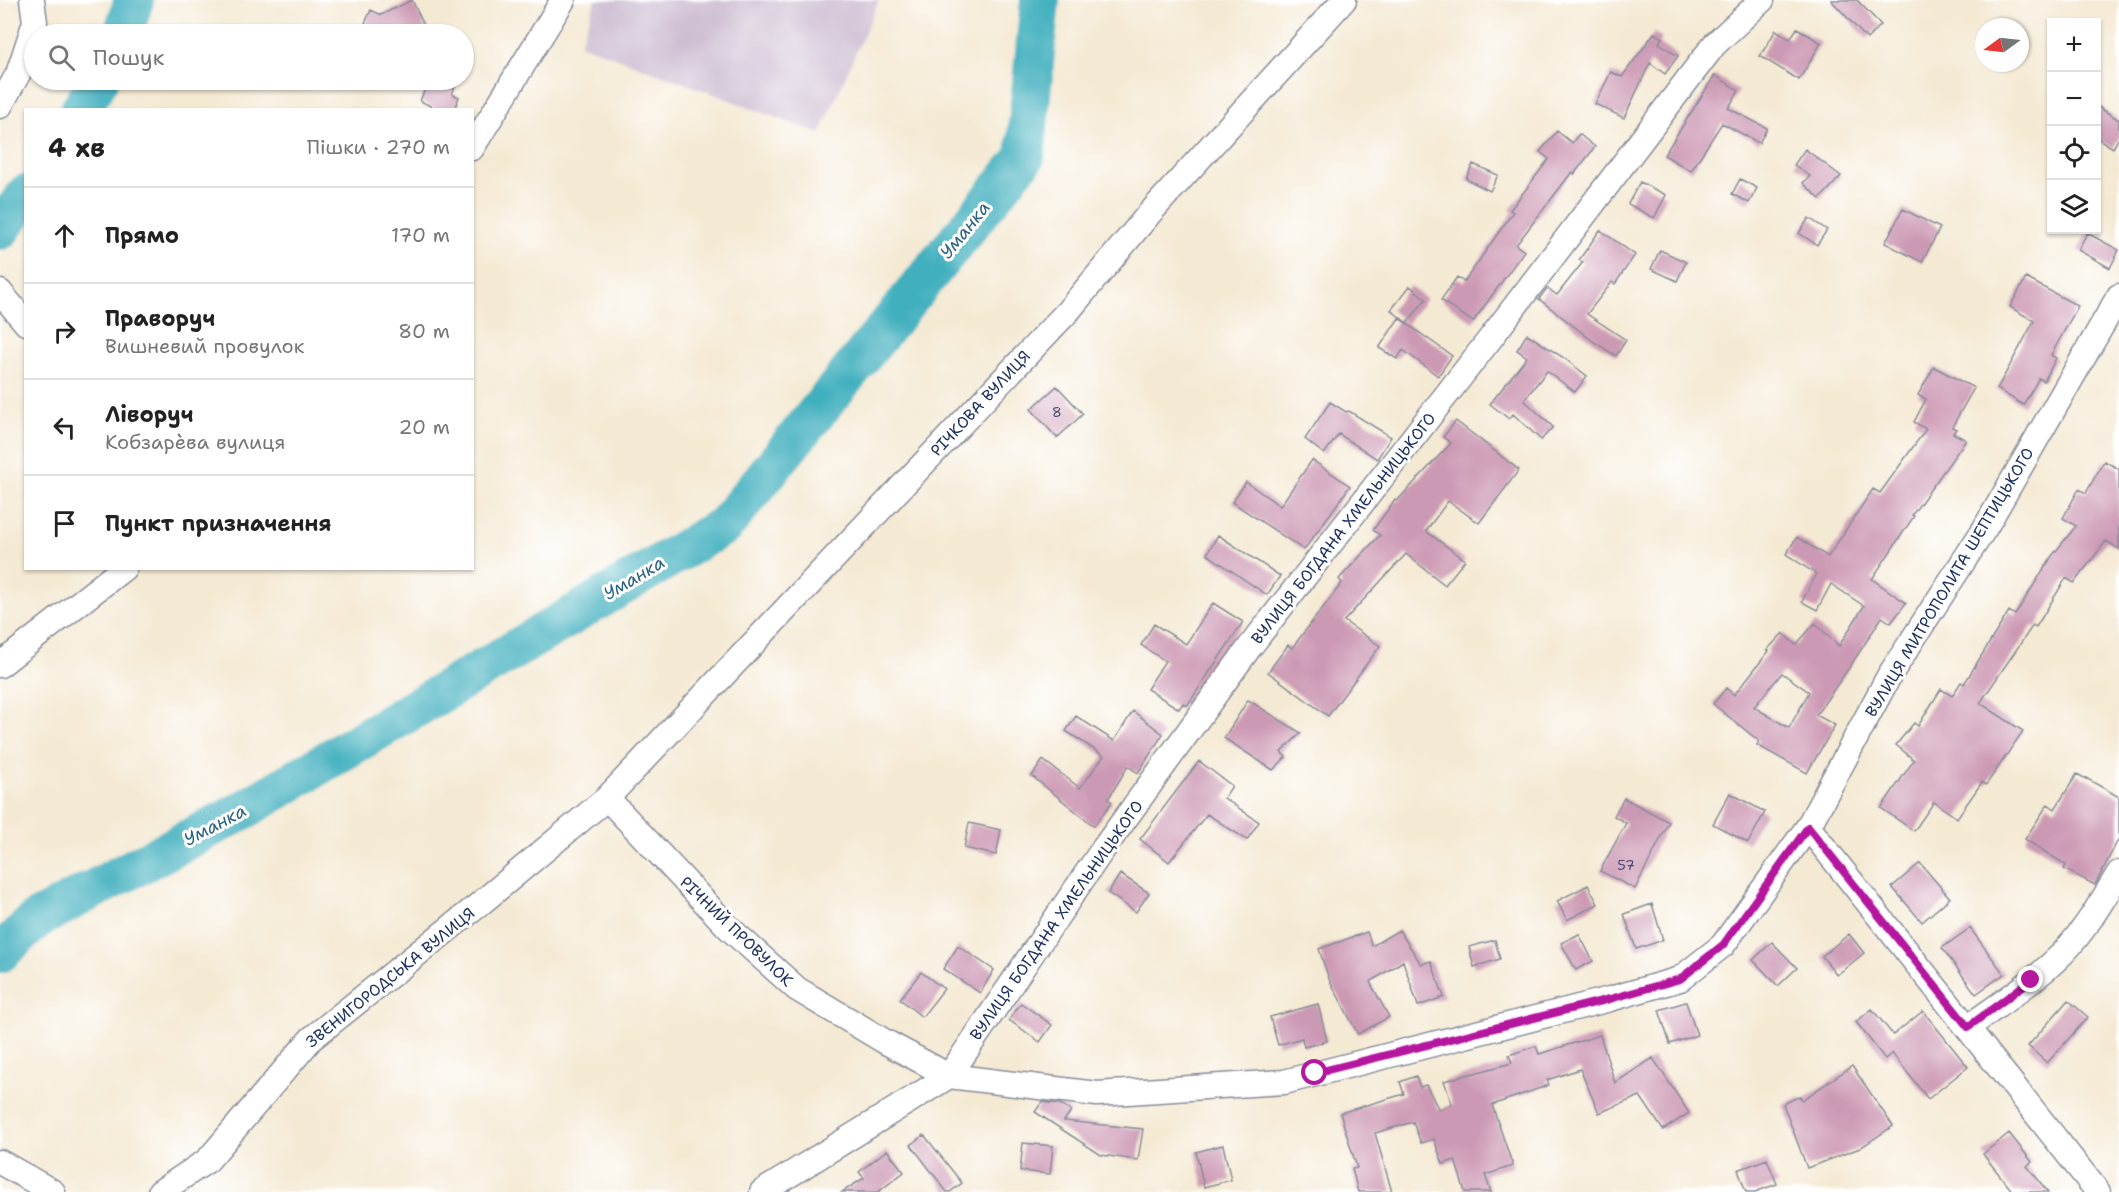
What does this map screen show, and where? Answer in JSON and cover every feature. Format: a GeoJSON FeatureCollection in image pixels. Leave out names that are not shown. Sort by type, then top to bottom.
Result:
{"type":"FeatureCollection","features":[{"type":"Feature","properties":{"kind":"street"},"geometry":{"type":"LineString","coordinates":[[32,0],[34,24]]}},
{"type":"Feature","properties":{"kind":"street"},"geometry":{"type":"LineString","coordinates":[[474,145],[563,0]]}},
{"type":"Feature","properties":{"kind":"street","name":"РІЧКОВА ВУЛИЦЯ"},"geometry":{"type":"LineString","coordinates":[[607,798],[1068,311],[1149,214],[1344,0]]}},
{"type":"Feature","properties":{"kind":"street","name":"ВУЛИЦЯ БОГДАНА ХМЕЛЬНИЦЬКОГО"},"geometry":{"type":"LineString","coordinates":[[949,1076],[1101,852],[1249,648],[1490,339],[1714,45],[1762,0]]}},
{"type":"Feature","properties":{"kind":"street"},"geometry":{"type":"LineString","coordinates":[[0,105],[18,74],[24,56]]}},
{"type":"Feature","properties":{"kind":"street"},"geometry":{"type":"LineString","coordinates":[[0,292],[24,321]]}},
{"type":"Feature","properties":{"kind":"street","name":"ВУЛИЦЯ МИТРОПОЛИТА ШЕПТИЦЬКОГО"},"geometry":{"type":"LineString","coordinates":[[949,1076],[1097,1094],[1284,1082],[1680,979],[1723,945],[1808,827],[1889,676],[1985,528],[2118,300]]}},
{"type":"Feature","properties":{"kind":"street"},"geometry":{"type":"LineString","coordinates":[[0,665],[121,570]]}},
{"type":"Feature","properties":{"kind":"street","name":"РІЧНИЙ ПРОВУЛОК"},"geometry":{"type":"LineString","coordinates":[[607,798],[729,928],[797,989],[884,1041],[949,1076]]}},
{"type":"Feature","properties":{"kind":"street","name":"ЗВЕНИГОРОДСЬКА ВУЛИЦЯ"},"geometry":{"type":"LineString","coordinates":[[160,1192],[208,1160],[311,1039],[481,903],[607,798]]}},
{"type":"Feature","properties":{"kind":"street"},"geometry":{"type":"LineString","coordinates":[[1808,827],[2098,1192]]}},
{"type":"Feature","properties":{"kind":"street"},"geometry":{"type":"LineString","coordinates":[[1968,1027],[2031,980],[2062,953],[2089,922],[2119,873]]}},
{"type":"Feature","properties":{"kind":"street"},"geometry":{"type":"LineString","coordinates":[[762,1192],[949,1076]]}},
{"type":"Feature","properties":{"kind":"street"},"geometry":{"type":"LineString","coordinates":[[0,1162],[52,1192]]}},
{"type":"Feature","properties":{"kind":"shaded area"},"geometry":{"type":"Polygon","coordinates":[[[596,0],[879,0],[820,134],[580,44],[596,0]]]}},
{"type":"Feature","properties":{"kind":"building"},"geometry":{"type":"Polygon","coordinates":[[[412,0],[423,24],[365,24],[371,10],[381,15],[412,0]]]}},
{"type":"Feature","properties":{"kind":"building"},"geometry":{"type":"Polygon","coordinates":[[[1831,0],[1857,0],[1881,25],[1867,39],[1831,0]]]}},
{"type":"Feature","properties":{"kind":"building"},"geometry":{"type":"Polygon","coordinates":[[[1797,28],[1821,43],[1799,80],[1760,56],[1776,30],[1790,39],[1797,28]]]}},
{"type":"Feature","properties":{"kind":"building"},"geometry":{"type":"Polygon","coordinates":[[[1654,33],[1662,38],[1659,43],[1678,56],[1665,74],[1650,63],[1624,118],[1595,104],[1611,72],[1622,77],[1654,33]]]}},
{"type":"Feature","properties":{"kind":"building"},"geometry":{"type":"Polygon","coordinates":[[[1715,75],[1739,91],[1728,108],[1767,128],[1759,143],[1722,123],[1691,171],[1664,155],[1715,75]]]}},
{"type":"Feature","properties":{"kind":"building"},"geometry":{"type":"Polygon","coordinates":[[[425,90],[454,90],[452,94],[459,97],[455,108],[435,108],[420,101],[425,90]]]}},
{"type":"Feature","properties":{"kind":"building"},"geometry":{"type":"Polygon","coordinates":[[[2101,109],[2119,120],[2119,138],[2113,148],[2101,140],[2101,109]]]}},
{"type":"Feature","properties":{"kind":"building"},"geometry":{"type":"Polygon","coordinates":[[[1557,131],[1572,143],[1579,134],[1595,147],[1574,174],[1572,172],[1516,245],[1524,251],[1473,322],[1441,300],[1457,277],[1464,282],[1513,212],[1510,210],[1549,159],[1540,152],[1557,131]]]}},
{"type":"Feature","properties":{"kind":"building"},"geometry":{"type":"Polygon","coordinates":[[[1805,149],[1841,176],[1820,199],[1803,183],[1810,176],[1794,165],[1805,149]]]}},
{"type":"Feature","properties":{"kind":"building"},"geometry":{"type":"Polygon","coordinates":[[[1473,164],[1498,175],[1490,191],[1466,179],[1473,164]]]}},
{"type":"Feature","properties":{"kind":"building"},"geometry":{"type":"Polygon","coordinates":[[[1740,179],[1757,188],[1749,203],[1732,194],[1740,179]]]}},
{"type":"Feature","properties":{"kind":"building"},"geometry":{"type":"Polygon","coordinates":[[[1640,182],[1666,195],[1654,218],[1628,204],[1640,182]]]}},
{"type":"Feature","properties":{"kind":"building"},"geometry":{"type":"Polygon","coordinates":[[[1903,209],[1940,228],[1922,262],[1885,243],[1903,209]]]}},
{"type":"Feature","properties":{"kind":"building"},"geometry":{"type":"Polygon","coordinates":[[[1809,218],[1827,230],[1817,245],[1799,233],[1809,218]]]}},
{"type":"Feature","properties":{"kind":"building"},"geometry":{"type":"Polygon","coordinates":[[[1600,230],[1635,255],[1615,284],[1612,282],[1587,314],[1626,340],[1616,356],[1594,342],[1539,299],[1547,288],[1557,295],[1583,262],[1579,260],[1600,230]]]}},
{"type":"Feature","properties":{"kind":"building"},"geometry":{"type":"Polygon","coordinates":[[[2086,234],[2089,234],[2119,250],[2110,268],[2078,250],[2086,234]]]}},
{"type":"Feature","properties":{"kind":"building"},"geometry":{"type":"Polygon","coordinates":[[[1660,250],[1686,262],[1677,281],[1651,269],[1660,250]]]}},
{"type":"Feature","properties":{"kind":"building"},"geometry":{"type":"Polygon","coordinates":[[[2026,278],[2078,306],[2051,355],[2056,358],[2044,381],[2039,378],[2023,405],[1997,389],[2034,321],[2010,307],[2026,278]]]}},
{"type":"Feature","properties":{"kind":"building"},"geometry":{"type":"Polygon","coordinates":[[[1410,286],[1426,299],[1407,323],[1391,310],[1410,286]]]}},
{"type":"Feature","properties":{"kind":"building"},"geometry":{"type":"Polygon","coordinates":[[[1399,318],[1452,356],[1438,376],[1403,350],[1397,359],[1379,348],[1399,318]]]}},
{"type":"Feature","properties":{"kind":"building"},"geometry":{"type":"Polygon","coordinates":[[[1527,334],[1587,376],[1575,392],[1547,371],[1524,400],[1553,427],[1541,440],[1513,414],[1509,419],[1490,404],[1527,357],[1517,350],[1527,334]]]}},
{"type":"Feature","properties":{"kind":"building"},"geometry":{"type":"Polygon","coordinates":[[[1934,367],[1974,388],[1952,427],[1956,429],[1953,433],[1966,440],[1912,515],[1914,516],[1872,579],[1906,603],[1891,623],[1882,617],[1816,715],[1835,725],[1807,773],[1757,745],[1759,741],[1713,704],[1726,688],[1734,695],[1769,651],[1767,650],[1783,633],[1796,645],[1815,623],[1839,646],[1864,606],[1831,584],[1817,610],[1802,602],[1816,574],[1786,554],[1797,537],[1828,557],[1873,489],[1880,493],[1926,429],[1914,422],[1926,399],[1918,395],[1934,367]],[[1782,673],[1754,707],[1789,728],[1809,692],[1782,673]]]}},
{"type":"Feature","properties":{"kind":"building"},"geometry":{"type":"Polygon","coordinates":[[[1057,386],[1083,414],[1057,438],[1031,409],[1057,386]]]}},
{"type":"Feature","properties":{"kind":"building"},"geometry":{"type":"Polygon","coordinates":[[[1330,402],[1391,437],[1377,459],[1339,434],[1324,454],[1305,439],[1330,402]]]}},
{"type":"Feature","properties":{"kind":"building"},"geometry":{"type":"Polygon","coordinates":[[[1456,421],[1519,470],[1479,523],[1448,501],[1426,531],[1465,560],[1445,585],[1406,554],[1344,621],[1380,646],[1328,716],[1268,672],[1288,645],[1292,648],[1342,583],[1339,579],[1380,535],[1373,530],[1395,500],[1397,501],[1451,443],[1443,437],[1456,421]]]}},
{"type":"Feature","properties":{"kind":"building"},"geometry":{"type":"Polygon","coordinates":[[[1312,460],[1350,486],[1304,550],[1232,502],[1246,482],[1280,506],[1312,460]]]}},
{"type":"Feature","properties":{"kind":"building"},"geometry":{"type":"Polygon","coordinates":[[[2104,461],[2119,469],[2119,549],[2106,541],[2074,583],[2066,578],[2036,627],[2033,625],[1980,703],[2023,731],[1986,785],[1982,782],[1957,818],[1934,802],[1914,831],[1881,808],[1914,760],[1896,745],[1914,723],[1918,726],[1941,689],[1952,696],[1961,682],[1964,684],[2009,611],[2015,615],[2052,556],[2076,526],[2063,518],[2079,489],[2086,493],[2104,461]]]}},
{"type":"Feature","properties":{"kind":"building"},"geometry":{"type":"Polygon","coordinates":[[[1218,535],[1280,576],[1267,595],[1207,554],[1218,535]]]}},
{"type":"Feature","properties":{"kind":"building"},"geometry":{"type":"Polygon","coordinates":[[[1213,603],[1243,622],[1187,706],[1183,703],[1179,709],[1147,689],[1165,661],[1141,645],[1154,624],[1186,644],[1213,603]]]}},
{"type":"Feature","properties":{"kind":"building"},"geometry":{"type":"Polygon","coordinates":[[[1248,700],[1301,733],[1281,752],[1286,757],[1273,770],[1224,738],[1248,700]]]}},
{"type":"Feature","properties":{"kind":"building"},"geometry":{"type":"Polygon","coordinates":[[[1133,711],[1163,734],[1138,773],[1128,766],[1108,799],[1112,802],[1094,826],[1032,776],[1043,760],[1080,788],[1104,756],[1066,731],[1076,716],[1114,741],[1133,711]]]}},
{"type":"Feature","properties":{"kind":"building"},"geometry":{"type":"Polygon","coordinates":[[[1199,761],[1232,786],[1224,798],[1259,822],[1247,840],[1207,814],[1169,862],[1140,839],[1199,761]]]}},
{"type":"Feature","properties":{"kind":"building"},"geometry":{"type":"Polygon","coordinates":[[[2077,774],[2119,797],[2119,838],[2095,885],[2064,869],[2066,865],[2025,839],[2048,804],[2055,809],[2077,774]]]}},
{"type":"Feature","properties":{"kind":"building"},"geometry":{"type":"Polygon","coordinates":[[[1730,793],[1765,812],[1748,843],[1713,824],[1730,793]]]}},
{"type":"Feature","properties":{"kind":"building"},"geometry":{"type":"Polygon","coordinates":[[[1624,798],[1669,822],[1635,889],[1600,871],[1626,823],[1614,816],[1624,798]]]}},
{"type":"Feature","properties":{"kind":"building"},"geometry":{"type":"Polygon","coordinates":[[[969,823],[1001,830],[996,855],[964,848],[969,823]]]}},
{"type":"Feature","properties":{"kind":"building"},"geometry":{"type":"Polygon","coordinates":[[[1920,863],[1950,898],[1922,922],[1892,887],[1920,863]]]}},
{"type":"Feature","properties":{"kind":"building"},"geometry":{"type":"Polygon","coordinates":[[[1120,874],[1149,893],[1136,912],[1108,893],[1120,874]]]}},
{"type":"Feature","properties":{"kind":"building"},"geometry":{"type":"Polygon","coordinates":[[[1588,885],[1598,904],[1567,920],[1557,901],[1588,885]]]}},
{"type":"Feature","properties":{"kind":"building"},"geometry":{"type":"Polygon","coordinates":[[[1652,904],[1663,940],[1636,949],[1624,914],[1652,904]]]}},
{"type":"Feature","properties":{"kind":"building"},"geometry":{"type":"Polygon","coordinates":[[[1970,928],[2004,974],[1976,994],[1942,948],[1970,928]]]}},
{"type":"Feature","properties":{"kind":"building"},"geometry":{"type":"Polygon","coordinates":[[[1399,930],[1421,964],[1431,961],[1444,997],[1418,1006],[1403,961],[1370,982],[1389,1017],[1358,1034],[1329,979],[1319,949],[1367,932],[1372,946],[1399,930]]]}},
{"type":"Feature","properties":{"kind":"building"},"geometry":{"type":"Polygon","coordinates":[[[1579,934],[1593,961],[1576,970],[1561,943],[1579,934]]]}},
{"type":"Feature","properties":{"kind":"building"},"geometry":{"type":"Polygon","coordinates":[[[1849,934],[1864,953],[1837,975],[1822,956],[1849,934]]]}},
{"type":"Feature","properties":{"kind":"building"},"geometry":{"type":"Polygon","coordinates":[[[1495,940],[1500,959],[1474,967],[1469,947],[1495,940]]]}},
{"type":"Feature","properties":{"kind":"building"},"geometry":{"type":"Polygon","coordinates":[[[1772,942],[1797,968],[1778,986],[1753,960],[1772,942]]]}},
{"type":"Feature","properties":{"kind":"building"},"geometry":{"type":"Polygon","coordinates":[[[958,946],[994,970],[980,993],[943,969],[958,946]]]}},
{"type":"Feature","properties":{"kind":"building"},"geometry":{"type":"Polygon","coordinates":[[[921,972],[944,989],[922,1017],[900,999],[921,972]]]}},
{"type":"Feature","properties":{"kind":"building"},"geometry":{"type":"Polygon","coordinates":[[[2068,1000],[2088,1017],[2047,1063],[2028,1046],[2068,1000]]]}},
{"type":"Feature","properties":{"kind":"building"},"geometry":{"type":"Polygon","coordinates":[[[1686,1002],[1697,1035],[1670,1044],[1659,1010],[1686,1002]]]}},
{"type":"Feature","properties":{"kind":"building"},"geometry":{"type":"Polygon","coordinates":[[[1021,1003],[1052,1025],[1040,1042],[1009,1020],[1021,1003]]]}},
{"type":"Feature","properties":{"kind":"building"},"geometry":{"type":"Polygon","coordinates":[[[1318,1004],[1327,1041],[1304,1047],[1302,1038],[1278,1045],[1270,1017],[1318,1004]]]}},
{"type":"Feature","properties":{"kind":"building"},"geometry":{"type":"Polygon","coordinates":[[[1872,1009],[1893,1035],[1923,1011],[1968,1067],[1928,1099],[1892,1053],[1885,1059],[1856,1022],[1872,1009]]]}},
{"type":"Feature","properties":{"kind":"building"},"geometry":{"type":"Polygon","coordinates":[[[1600,1035],[1615,1083],[1653,1058],[1689,1113],[1663,1130],[1640,1096],[1599,1113],[1580,1069],[1547,1080],[1549,1085],[1492,1105],[1513,1166],[1485,1175],[1491,1192],[1465,1192],[1455,1160],[1443,1164],[1434,1139],[1421,1143],[1413,1122],[1375,1133],[1392,1192],[1358,1192],[1352,1169],[1357,1168],[1340,1113],[1404,1094],[1400,1082],[1416,1076],[1420,1087],[1426,1085],[1439,1110],[1452,1104],[1444,1081],[1512,1063],[1509,1055],[1536,1046],[1539,1054],[1600,1035]]]}},
{"type":"Feature","properties":{"kind":"building"},"geometry":{"type":"Polygon","coordinates":[[[1852,1066],[1893,1126],[1860,1148],[1807,1168],[1783,1104],[1800,1096],[1802,1100],[1852,1066]]]}},
{"type":"Feature","properties":{"kind":"building"},"geometry":{"type":"Polygon","coordinates":[[[1042,1102],[1060,1104],[1071,1111],[1064,1121],[1143,1129],[1138,1160],[1101,1155],[1035,1112],[1042,1102]]]}},
{"type":"Feature","properties":{"kind":"building"},"geometry":{"type":"Polygon","coordinates":[[[2009,1133],[2032,1162],[2027,1166],[2048,1192],[2013,1192],[1983,1154],[2009,1133]]]}},
{"type":"Feature","properties":{"kind":"building"},"geometry":{"type":"Polygon","coordinates":[[[924,1135],[962,1183],[950,1192],[947,1192],[911,1145],[924,1135]]]}},
{"type":"Feature","properties":{"kind":"building"},"geometry":{"type":"Polygon","coordinates":[[[1023,1143],[1053,1146],[1050,1174],[1020,1171],[1023,1143]]]}},
{"type":"Feature","properties":{"kind":"building"},"geometry":{"type":"Polygon","coordinates":[[[1223,1145],[1231,1180],[1204,1187],[1196,1152],[1223,1145]]]}},
{"type":"Feature","properties":{"kind":"building"},"geometry":{"type":"Polygon","coordinates":[[[887,1150],[904,1172],[878,1192],[842,1192],[864,1178],[859,1172],[887,1150]]]}},
{"type":"Feature","properties":{"kind":"building"},"geometry":{"type":"Polygon","coordinates":[[[1767,1159],[1777,1184],[1755,1192],[1746,1192],[1738,1170],[1767,1159]]]}},
{"type":"Feature","properties":{"kind":"waterway","name":"Уманка"},"geometry":{"type":"LineString","coordinates":[[126,24],[134,0]]}},
{"type":"Feature","properties":{"kind":"waterway","name":"Уманка"},"geometry":{"type":"LineString","coordinates":[[0,953],[37,919],[240,812],[725,525],[1025,157],[1040,0]]}},
{"type":"Feature","properties":{"kind":"waterway","name":"Уманка"},"geometry":{"type":"LineString","coordinates":[[81,108],[93,90]]}},
{"type":"Feature","properties":{"kind":"waterway","name":"Уманка"},"geometry":{"type":"LineString","coordinates":[[0,230],[24,197]]}},
{"type":"Feature","properties":{"kind":"route"},"geometry":{"type":"LineString","coordinates":[[1315,1073],[1610,999],[1680,979],[1723,945],[1808,827],[1968,1027],[2031,980]]}}]}
